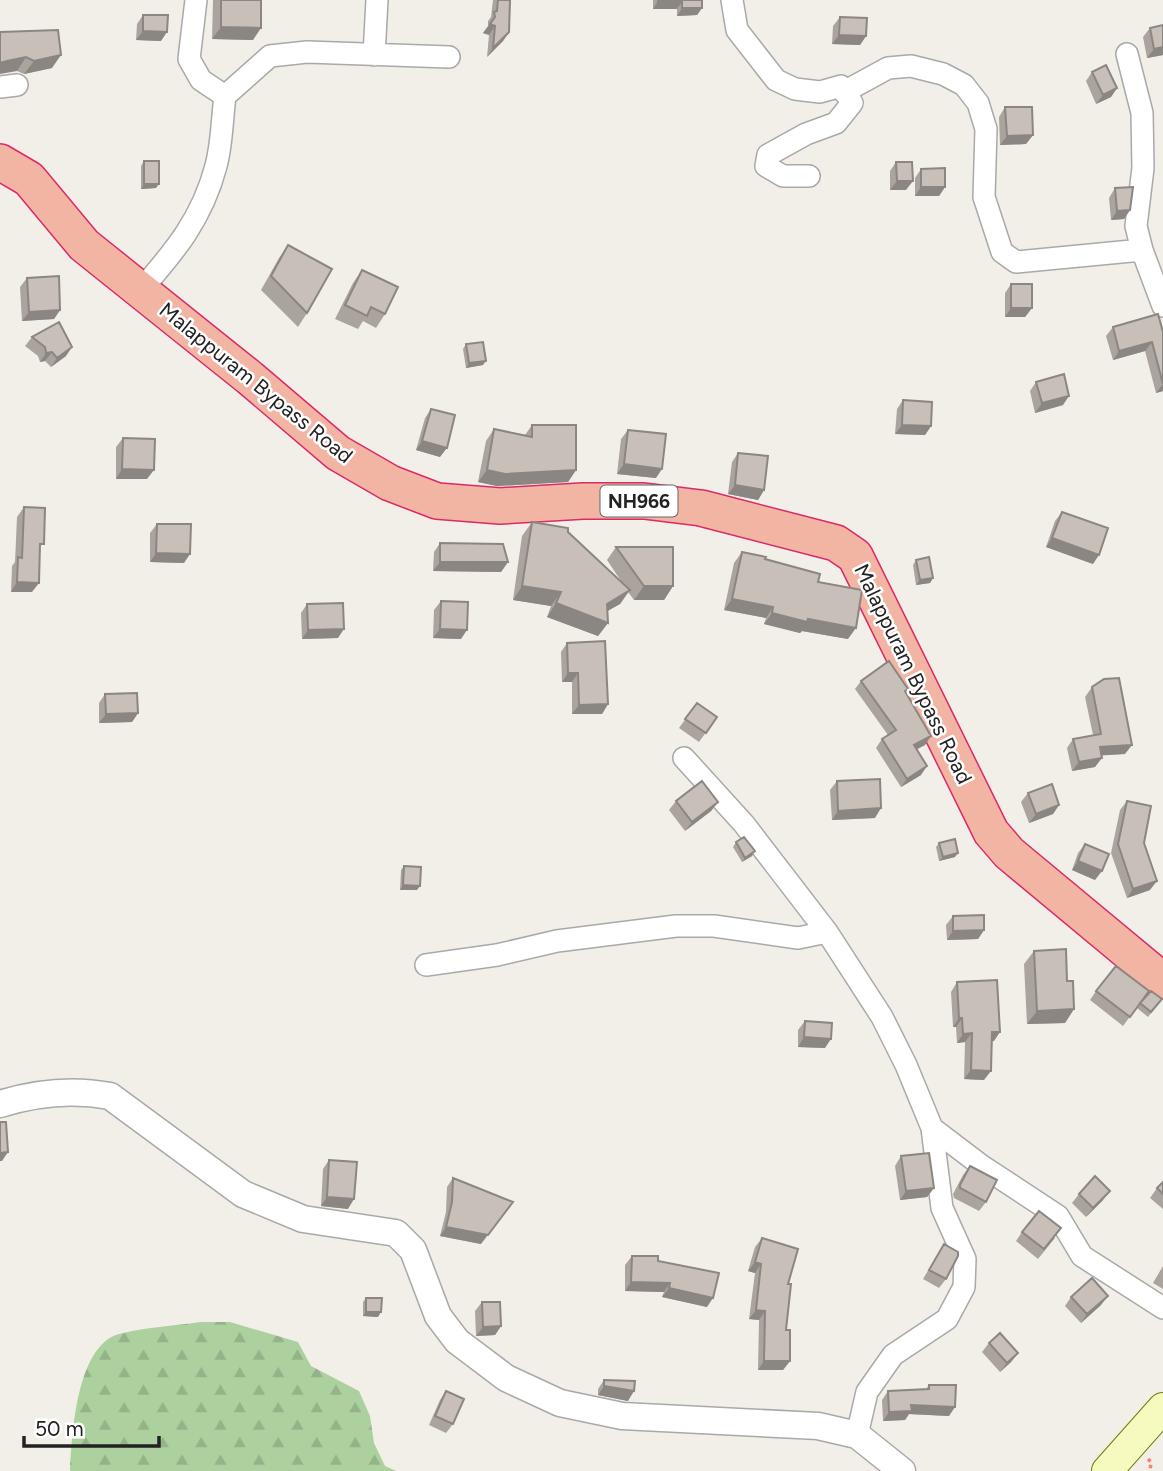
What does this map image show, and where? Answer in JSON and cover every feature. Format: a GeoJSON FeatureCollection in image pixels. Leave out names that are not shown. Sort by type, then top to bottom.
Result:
{"type":"FeatureCollection","features":[{"type":"Feature","properties":{"kind":"highway","name":"Malappuram Bypass Road"},"geometry":{"type":"LineString","coordinates":[[0,162],[29,179],[84,245],[338,453],[390,483],[437,501],[500,506],[583,501],[644,501],[701,509],[836,543],[855,556],[991,832],[1009,853],[1163,981]]}},
{"type":"Feature","properties":{"kind":"main road"},"geometry":{"type":"LineString","coordinates":[[1107,1471],[1163,1408]]}},
{"type":"Feature","properties":{"kind":"street"},"geometry":{"type":"LineString","coordinates":[[196,0],[189,59],[201,80],[225,96]]}},
{"type":"Feature","properties":{"kind":"street"},"geometry":{"type":"LineString","coordinates":[[374,55],[377,0]]}},
{"type":"Feature","properties":{"kind":"street"},"geometry":{"type":"LineString","coordinates":[[732,0],[737,30],[776,80],[795,89],[820,92],[841,86],[852,103],[836,123],[806,134],[768,155],[766,166],[783,176],[809,176]]}},
{"type":"Feature","properties":{"kind":"street"},"geometry":{"type":"LineString","coordinates":[[140,290],[178,248],[201,208],[217,165],[225,96],[270,56],[307,52],[450,57]]}},
{"type":"Feature","properties":{"kind":"street"},"geometry":{"type":"LineString","coordinates":[[1127,54],[1142,113],[1143,168],[1136,226],[1163,306]]}},
{"type":"Feature","properties":{"kind":"street"},"geometry":{"type":"LineString","coordinates":[[844,92],[888,68],[911,66],[943,74],[964,85],[978,103],[986,129],[984,197],[1002,252],[1016,262],[1142,250]]}},
{"type":"Feature","properties":{"kind":"street"},"geometry":{"type":"LineString","coordinates":[[684,758],[744,824],[827,932],[881,1017],[906,1065],[932,1128],[942,1208],[965,1259],[964,1287],[947,1319],[893,1355],[867,1392],[857,1435]]}},
{"type":"Feature","properties":{"kind":"street"},"geometry":{"type":"LineString","coordinates":[[426,965],[497,955],[557,941],[676,926],[714,926],[798,938],[827,932]]}},
{"type":"Feature","properties":{"kind":"street"},"geometry":{"type":"LineString","coordinates":[[0,1104],[27,1096],[88,1092],[110,1096],[243,1194],[303,1219],[396,1233],[413,1250],[438,1316],[457,1341],[506,1378],[560,1403],[622,1416],[818,1426],[857,1435],[902,1471]]}},
{"type":"Feature","properties":{"kind":"street"},"geometry":{"type":"LineString","coordinates":[[932,1128],[982,1166],[1058,1216],[1082,1256],[1163,1308]]}},
{"type":"Feature","properties":{"kind":"green space"},"geometry":{"type":"Polygon","coordinates":[[[200,1322],[230,1322],[298,1342],[311,1366],[359,1391],[370,1416],[374,1443],[385,1466],[396,1471],[70,1471],[79,1394],[93,1355],[105,1342],[119,1334],[200,1322]]]}},
{"type":"Feature","properties":{"kind":"building"},"geometry":{"type":"Polygon","coordinates":[[[221,0],[261,0],[261,28],[221,27],[221,0]]]}},
{"type":"Feature","properties":{"kind":"building"},"geometry":{"type":"Polygon","coordinates":[[[498,0],[510,0],[509,32],[493,48],[495,26],[490,24],[495,17],[494,12],[497,11],[498,0]]]}},
{"type":"Feature","properties":{"kind":"building"},"geometry":{"type":"Polygon","coordinates":[[[658,0],[702,0],[702,8],[682,8],[682,2],[658,0]]]}},
{"type":"Feature","properties":{"kind":"building"},"geometry":{"type":"Polygon","coordinates":[[[143,15],[168,15],[167,32],[143,31],[143,15]]]}},
{"type":"Feature","properties":{"kind":"building"},"geometry":{"type":"Polygon","coordinates":[[[840,17],[867,18],[866,36],[839,35],[840,17]]]}},
{"type":"Feature","properties":{"kind":"building"},"geometry":{"type":"Polygon","coordinates":[[[1163,25],[1163,47],[1154,49],[1150,28],[1163,25]]]}},
{"type":"Feature","properties":{"kind":"building"},"geometry":{"type":"Polygon","coordinates":[[[58,30],[61,55],[34,61],[26,57],[0,63],[0,32],[58,30]]]}},
{"type":"Feature","properties":{"kind":"building"},"geometry":{"type":"Polygon","coordinates":[[[1106,65],[1117,88],[1103,95],[1092,72],[1106,65]]]}},
{"type":"Feature","properties":{"kind":"building"},"geometry":{"type":"Polygon","coordinates":[[[1005,107],[1032,107],[1033,135],[1007,136],[1005,107]]]}},
{"type":"Feature","properties":{"kind":"building"},"geometry":{"type":"Polygon","coordinates":[[[144,161],[159,161],[159,184],[144,184],[144,161]]]}},
{"type":"Feature","properties":{"kind":"building"},"geometry":{"type":"Polygon","coordinates":[[[896,162],[912,162],[913,181],[897,181],[896,162]]]}},
{"type":"Feature","properties":{"kind":"building"},"geometry":{"type":"Polygon","coordinates":[[[945,168],[945,187],[921,187],[921,169],[945,168]]]}},
{"type":"Feature","properties":{"kind":"building"},"geometry":{"type":"Polygon","coordinates":[[[1133,187],[1130,210],[1117,211],[1115,188],[1133,187]]]}},
{"type":"Feature","properties":{"kind":"building"},"geometry":{"type":"Polygon","coordinates":[[[288,245],[332,269],[307,313],[271,276],[288,245]]]}},
{"type":"Feature","properties":{"kind":"building"},"geometry":{"type":"Polygon","coordinates":[[[362,270],[398,287],[385,314],[371,307],[367,316],[345,305],[362,270]]]}},
{"type":"Feature","properties":{"kind":"building"},"geometry":{"type":"Polygon","coordinates":[[[59,276],[60,310],[29,312],[27,278],[59,276]]]}},
{"type":"Feature","properties":{"kind":"building"},"geometry":{"type":"Polygon","coordinates":[[[1011,284],[1032,284],[1032,308],[1011,308],[1011,284]]]}},
{"type":"Feature","properties":{"kind":"building"},"geometry":{"type":"Polygon","coordinates":[[[1158,314],[1163,332],[1163,384],[1152,342],[1119,351],[1113,327],[1158,314]]]}},
{"type":"Feature","properties":{"kind":"building"},"geometry":{"type":"Polygon","coordinates":[[[59,322],[72,347],[57,358],[52,352],[46,353],[45,347],[32,337],[59,322]]]}},
{"type":"Feature","properties":{"kind":"building"},"geometry":{"type":"Polygon","coordinates":[[[483,342],[486,361],[469,363],[466,344],[483,342]]]}},
{"type":"Feature","properties":{"kind":"building"},"geometry":{"type":"Polygon","coordinates":[[[1064,374],[1069,396],[1042,403],[1036,382],[1064,374]]]}},
{"type":"Feature","properties":{"kind":"building"},"geometry":{"type":"Polygon","coordinates":[[[903,400],[932,402],[931,426],[902,425],[903,400]]]}},
{"type":"Feature","properties":{"kind":"building"},"geometry":{"type":"Polygon","coordinates":[[[431,409],[455,415],[447,448],[422,441],[431,409]]]}},
{"type":"Feature","properties":{"kind":"building"},"geometry":{"type":"Polygon","coordinates":[[[532,425],[576,425],[576,470],[505,474],[487,470],[494,429],[532,437],[532,425]]]}},
{"type":"Feature","properties":{"kind":"building"},"geometry":{"type":"Polygon","coordinates":[[[628,430],[666,434],[662,469],[624,464],[628,430]]]}},
{"type":"Feature","properties":{"kind":"building"},"geometry":{"type":"Polygon","coordinates":[[[123,438],[155,439],[154,470],[122,469],[123,438]]]}},
{"type":"Feature","properties":{"kind":"building"},"geometry":{"type":"Polygon","coordinates":[[[738,453],[768,456],[764,490],[735,485],[738,453]]]}},
{"type":"Feature","properties":{"kind":"building"},"geometry":{"type":"Polygon","coordinates":[[[24,507],[45,508],[44,544],[40,544],[39,583],[17,582],[18,557],[22,558],[24,507]]]}},
{"type":"Feature","properties":{"kind":"building"},"geometry":{"type":"Polygon","coordinates":[[[1062,512],[1108,528],[1099,555],[1052,538],[1062,512]]]}},
{"type":"Feature","properties":{"kind":"building"},"geometry":{"type":"Polygon","coordinates":[[[532,522],[568,528],[568,532],[630,590],[607,604],[608,623],[556,603],[561,592],[522,586],[532,522]]]}},
{"type":"Feature","properties":{"kind":"building"},"geometry":{"type":"Polygon","coordinates":[[[157,524],[191,524],[190,554],[156,553],[157,524]]]}},
{"type":"Feature","properties":{"kind":"building"},"geometry":{"type":"Polygon","coordinates":[[[440,543],[503,544],[508,562],[440,562],[440,543]]]}},
{"type":"Feature","properties":{"kind":"building"},"geometry":{"type":"Polygon","coordinates":[[[616,547],[673,547],[673,586],[644,586],[616,547]]]}},
{"type":"Feature","properties":{"kind":"building"},"geometry":{"type":"Polygon","coordinates":[[[742,552],[820,574],[818,582],[862,590],[856,628],[808,619],[807,622],[772,613],[773,607],[732,599],[742,552]]]}},
{"type":"Feature","properties":{"kind":"building"},"geometry":{"type":"Polygon","coordinates":[[[929,557],[933,578],[920,580],[916,560],[929,557]]]}},
{"type":"Feature","properties":{"kind":"building"},"geometry":{"type":"Polygon","coordinates":[[[441,601],[468,602],[467,630],[440,629],[441,601]]]}},
{"type":"Feature","properties":{"kind":"building"},"geometry":{"type":"Polygon","coordinates":[[[343,603],[344,629],[308,630],[307,604],[343,603]]]}},
{"type":"Feature","properties":{"kind":"building"},"geometry":{"type":"Polygon","coordinates":[[[605,641],[608,704],[579,705],[578,673],[568,673],[567,643],[605,641]]]}},
{"type":"Feature","properties":{"kind":"building"},"geometry":{"type":"Polygon","coordinates":[[[889,661],[908,689],[905,691],[931,736],[914,745],[927,766],[907,779],[882,739],[896,730],[861,681],[889,661]]]}},
{"type":"Feature","properties":{"kind":"building"},"geometry":{"type":"Polygon","coordinates":[[[1119,678],[1132,745],[1100,747],[1102,758],[1079,762],[1073,739],[1101,734],[1092,687],[1104,679],[1119,678]]]}},
{"type":"Feature","properties":{"kind":"building"},"geometry":{"type":"Polygon","coordinates":[[[137,693],[138,713],[106,714],[105,694],[137,693]]]}},
{"type":"Feature","properties":{"kind":"building"},"geometry":{"type":"Polygon","coordinates":[[[697,703],[717,717],[706,733],[685,719],[697,703]]]}},
{"type":"Feature","properties":{"kind":"building"},"geometry":{"type":"Polygon","coordinates":[[[880,779],[881,808],[838,811],[837,781],[880,779]]]}},
{"type":"Feature","properties":{"kind":"building"},"geometry":{"type":"Polygon","coordinates":[[[702,781],[718,802],[692,822],[676,801],[702,781]]]}},
{"type":"Feature","properties":{"kind":"building"},"geometry":{"type":"Polygon","coordinates":[[[1052,784],[1059,805],[1036,814],[1028,793],[1052,784]]]}},
{"type":"Feature","properties":{"kind":"building"},"geometry":{"type":"Polygon","coordinates":[[[1127,801],[1151,806],[1144,843],[1157,881],[1133,889],[1118,844],[1127,801]]]}},
{"type":"Feature","properties":{"kind":"building"},"geometry":{"type":"Polygon","coordinates":[[[744,837],[755,851],[745,858],[736,842],[744,837]]]}},
{"type":"Feature","properties":{"kind":"building"},"geometry":{"type":"Polygon","coordinates":[[[955,839],[958,853],[943,857],[939,843],[955,839]]]}},
{"type":"Feature","properties":{"kind":"building"},"geometry":{"type":"Polygon","coordinates":[[[1085,844],[1109,854],[1102,871],[1078,861],[1085,844]]]}},
{"type":"Feature","properties":{"kind":"building"},"geometry":{"type":"Polygon","coordinates":[[[404,866],[421,867],[420,886],[403,885],[404,866]]]}},
{"type":"Feature","properties":{"kind":"building"},"geometry":{"type":"Polygon","coordinates":[[[984,915],[984,930],[953,931],[953,916],[984,915]]]}},
{"type":"Feature","properties":{"kind":"building"},"geometry":{"type":"Polygon","coordinates":[[[1066,949],[1067,981],[1073,981],[1074,1009],[1037,1011],[1034,951],[1066,949]]]}},
{"type":"Feature","properties":{"kind":"building"},"geometry":{"type":"Polygon","coordinates":[[[1116,966],[1149,991],[1130,1017],[1096,991],[1116,966]]]}},
{"type":"Feature","properties":{"kind":"building"},"geometry":{"type":"Polygon","coordinates":[[[997,980],[1000,1032],[992,1032],[991,1071],[971,1070],[972,1033],[963,1034],[962,1018],[959,1018],[957,982],[997,980]]]}},
{"type":"Feature","properties":{"kind":"building"},"geometry":{"type":"Polygon","coordinates":[[[1151,991],[1162,999],[1151,1012],[1140,1003],[1151,991]]]}},
{"type":"Feature","properties":{"kind":"building"},"geometry":{"type":"Polygon","coordinates":[[[805,1021],[832,1023],[831,1039],[804,1037],[805,1021]]]}},
{"type":"Feature","properties":{"kind":"building"},"geometry":{"type":"Polygon","coordinates":[[[0,1122],[6,1122],[8,1152],[0,1153],[0,1122]]]}},
{"type":"Feature","properties":{"kind":"building"},"geometry":{"type":"Polygon","coordinates":[[[929,1153],[934,1188],[906,1191],[901,1156],[929,1153]]]}},
{"type":"Feature","properties":{"kind":"building"},"geometry":{"type":"Polygon","coordinates":[[[329,1160],[357,1162],[354,1199],[327,1197],[329,1160]]]}},
{"type":"Feature","properties":{"kind":"building"},"geometry":{"type":"Polygon","coordinates":[[[970,1166],[997,1180],[986,1202],[960,1188],[970,1166]]]}},
{"type":"Feature","properties":{"kind":"building"},"geometry":{"type":"Polygon","coordinates":[[[1095,1176],[1110,1191],[1093,1208],[1079,1194],[1095,1176]]]}},
{"type":"Feature","properties":{"kind":"building"},"geometry":{"type":"Polygon","coordinates":[[[453,1178],[513,1202],[488,1235],[446,1227],[452,1202],[453,1178]]]}},
{"type":"Feature","properties":{"kind":"building"},"geometry":{"type":"Polygon","coordinates":[[[1163,1182],[1163,1194],[1157,1188],[1163,1182]]]}},
{"type":"Feature","properties":{"kind":"building"},"geometry":{"type":"Polygon","coordinates":[[[1039,1211],[1061,1228],[1044,1249],[1022,1232],[1039,1211]]]}},
{"type":"Feature","properties":{"kind":"building"},"geometry":{"type":"Polygon","coordinates":[[[762,1238],[798,1249],[788,1284],[791,1284],[786,1330],[790,1330],[790,1361],[764,1361],[765,1311],[756,1310],[761,1264],[755,1262],[762,1238]]]}},
{"type":"Feature","properties":{"kind":"building"},"geometry":{"type":"Polygon","coordinates":[[[944,1244],[958,1252],[946,1279],[929,1270],[944,1244]]]}},
{"type":"Feature","properties":{"kind":"building"},"geometry":{"type":"Polygon","coordinates":[[[632,1256],[658,1256],[658,1261],[719,1273],[713,1298],[669,1288],[670,1283],[631,1282],[632,1256]]]}},
{"type":"Feature","properties":{"kind":"building"},"geometry":{"type":"Polygon","coordinates":[[[1092,1278],[1108,1296],[1087,1314],[1071,1297],[1092,1278]]]}},
{"type":"Feature","properties":{"kind":"building"},"geometry":{"type":"Polygon","coordinates":[[[366,1298],[382,1298],[381,1312],[366,1312],[366,1298]]]}},
{"type":"Feature","properties":{"kind":"building"},"geometry":{"type":"Polygon","coordinates":[[[482,1302],[500,1302],[501,1326],[483,1327],[482,1302]]]}},
{"type":"Feature","properties":{"kind":"building"},"geometry":{"type":"Polygon","coordinates":[[[1000,1333],[1018,1353],[1007,1363],[989,1343],[1000,1333]]]}},
{"type":"Feature","properties":{"kind":"building"},"geometry":{"type":"Polygon","coordinates":[[[604,1380],[635,1381],[634,1391],[604,1386],[604,1380]]]}},
{"type":"Feature","properties":{"kind":"building"},"geometry":{"type":"Polygon","coordinates":[[[929,1385],[956,1385],[955,1407],[911,1405],[912,1411],[889,1412],[888,1391],[929,1389],[929,1385]]]}},
{"type":"Feature","properties":{"kind":"building"},"geometry":{"type":"Polygon","coordinates":[[[446,1391],[464,1399],[453,1424],[435,1416],[446,1391]]]}}]}
